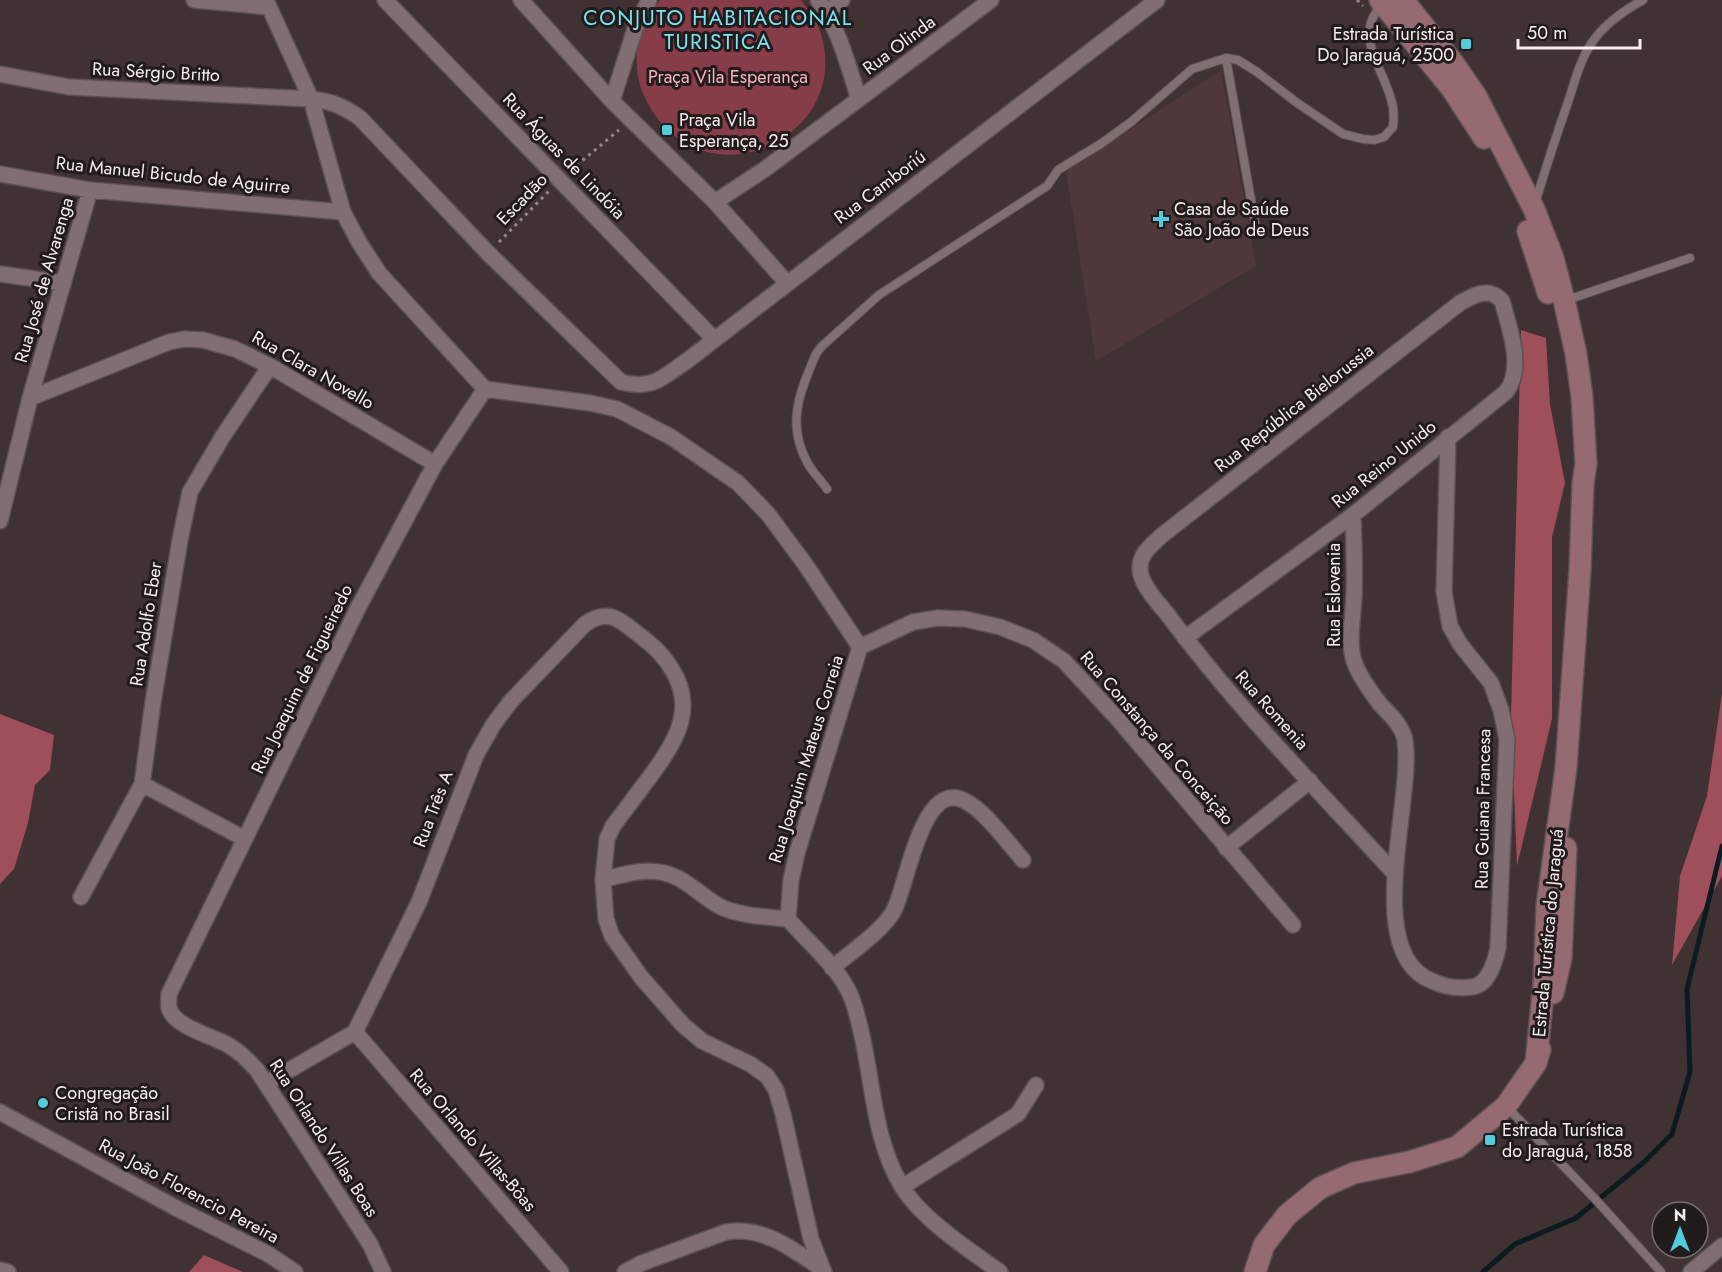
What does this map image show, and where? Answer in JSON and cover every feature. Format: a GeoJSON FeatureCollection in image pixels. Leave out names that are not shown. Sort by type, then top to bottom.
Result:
{"type":"FeatureCollection","features":[{"type":"Feature","properties":{"kind":"main road","name":"Estrada Turística do Jaraguá"},"geometry":{"type":"LineString","coordinates":[[1255,1272],[1264,1245],[1287,1215],[1320,1188],[1354,1173],[1409,1162],[1457,1147],[1506,1106],[1536,1063],[1544,984],[1547,906],[1566,768],[1580,570],[1583,483],[1586,464],[1582,397],[1576,354],[1553,258],[1497,133],[1454,64],[1388,1]]}},
{"type":"Feature","properties":{"kind":"main road","name":"Estrada Turística do Jaraguá"},"geometry":{"type":"LineString","coordinates":[[1388,1],[1476,123],[1512,191],[1545,283],[1564,362],[1578,464],[1583,483]]}},
{"type":"Feature","properties":{"kind":"street"},"geometry":{"type":"LineString","coordinates":[[194,0],[267,4],[311,99],[343,212],[358,242],[380,273],[484,389],[590,403],[616,409],[671,437],[738,483],[768,514],[860,647]]}},
{"type":"Feature","properties":{"kind":"street","name":"Rua Águas de Lindóia"},"geometry":{"type":"LineString","coordinates":[[385,0],[714,339]]}},
{"type":"Feature","properties":{"kind":"street"},"geometry":{"type":"LineString","coordinates":[[521,0],[612,101],[715,202],[787,283]]}},
{"type":"Feature","properties":{"kind":"street"},"geometry":{"type":"LineString","coordinates":[[612,101],[633,36],[649,0]]}},
{"type":"Feature","properties":{"kind":"street"},"geometry":{"type":"LineString","coordinates":[[842,0],[822,6],[842,48],[859,99]]}},
{"type":"Feature","properties":{"kind":"street","name":"Rua Olinda"},"geometry":{"type":"LineString","coordinates":[[715,202],[765,169],[992,0]]}},
{"type":"Feature","properties":{"kind":"street","name":"Rua Camboriú"},"geometry":{"type":"LineString","coordinates":[[488,253],[621,382],[634,386],[647,386],[688,360],[1157,0]]}},
{"type":"Feature","properties":{"kind":"street","name":"Rua Sérgio Britto"},"geometry":{"type":"LineString","coordinates":[[0,74],[69,87],[311,99]]}},
{"type":"Feature","properties":{"kind":"street"},"geometry":{"type":"LineString","coordinates":[[311,99],[344,106],[360,118],[488,253]]}},
{"type":"Feature","properties":{"kind":"street","name":"Rua Manuel Bicudo de Aguirre"},"geometry":{"type":"LineString","coordinates":[[0,174],[90,189],[343,212]]}},
{"type":"Feature","properties":{"kind":"street","name":"Rua José de Alvarenga"},"geometry":{"type":"LineString","coordinates":[[0,520],[30,398],[90,189]]}},
{"type":"Feature","properties":{"kind":"street"},"geometry":{"type":"LineString","coordinates":[[0,274],[63,283]]}},
{"type":"Feature","properties":{"kind":"street","name":"Rua Reino Unido"},"geometry":{"type":"LineString","coordinates":[[1185,638],[1353,515],[1506,392],[1512,384],[1514,357],[1502,301],[1496,295],[1488,292],[1476,293]]}},
{"type":"Feature","properties":{"kind":"street","name":"Rua República Bielorussia"},"geometry":{"type":"LineString","coordinates":[[1141,559],[1147,550],[1170,529],[1460,303],[1476,293]]}},
{"type":"Feature","properties":{"kind":"street","name":"Rua Clara Novello"},"geometry":{"type":"LineString","coordinates":[[30,398],[169,342],[184,339],[203,340],[235,349],[270,366],[435,464]]}},
{"type":"Feature","properties":{"kind":"street","name":"Rua Adolfo Eber"},"geometry":{"type":"LineString","coordinates":[[81,897],[142,784],[153,702],[190,492],[223,436],[270,366]]}},
{"type":"Feature","properties":{"kind":"street","name":"Rua Joaquim de Figueiredo"},"geometry":{"type":"LineString","coordinates":[[169,994],[358,608],[435,464],[484,389]]}},
{"type":"Feature","properties":{"kind":"street","name":"Rua Guiana Francesa"},"geometry":{"type":"LineString","coordinates":[[1395,874],[1395,918],[1399,944],[1409,963],[1423,978],[1444,986],[1476,987],[1484,981],[1494,963],[1498,948],[1507,739],[1501,710],[1491,683],[1460,644],[1450,626],[1444,592],[1448,437]]}},
{"type":"Feature","properties":{"kind":"street","name":"Rua Eslovenia"},"geometry":{"type":"LineString","coordinates":[[1353,515],[1355,564],[1353,658],[1360,674],[1379,702],[1398,723],[1405,739],[1406,789],[1395,874]]}},
{"type":"Feature","properties":{"kind":"street","name":"Rua Romenia"},"geometry":{"type":"LineString","coordinates":[[1141,559],[1140,570],[1144,582],[1185,638],[1243,709],[1395,874]]}},
{"type":"Feature","properties":{"kind":"street","name":"Rua Três A"},"geometry":{"type":"LineString","coordinates":[[355,1032],[419,902],[476,755],[493,725],[511,701],[585,624],[594,617],[603,616],[621,620],[658,651],[676,678],[683,697],[683,712],[679,730],[669,751],[613,826],[607,838],[603,880]]}},
{"type":"Feature","properties":{"kind":"street","name":"Rua Constança da Conceição"},"geometry":{"type":"LineString","coordinates":[[860,647],[913,622],[938,618],[965,619],[1000,627],[1033,640],[1064,661],[1094,693],[1293,926]]}},
{"type":"Feature","properties":{"kind":"street","name":"Rua Joaquim Mateus Correia"},"geometry":{"type":"LineString","coordinates":[[788,919],[791,880],[797,853],[860,647]]}},
{"type":"Feature","properties":{"kind":"street"},"geometry":{"type":"LineString","coordinates":[[1226,848],[1310,781]]}},
{"type":"Feature","properties":{"kind":"street"},"geometry":{"type":"LineString","coordinates":[[142,784],[246,839]]}},
{"type":"Feature","properties":{"kind":"street"},"geometry":{"type":"LineString","coordinates":[[832,968],[893,913],[919,833],[936,805],[944,800],[964,799],[977,809],[1023,860]]}},
{"type":"Feature","properties":{"kind":"street"},"geometry":{"type":"LineString","coordinates":[[823,1270],[811,1239],[776,1090],[767,1076],[750,1064],[702,1041],[683,1025],[641,977],[612,936],[606,919],[603,880],[631,872],[656,872],[676,877],[724,908],[788,919],[848,988],[864,1042],[884,1148],[902,1187],[937,1223],[1000,1272]]}},
{"type":"Feature","properties":{"kind":"street","name":"Rua Orlando Villas Boas"},"geometry":{"type":"LineString","coordinates":[[169,994],[168,1007],[172,1016],[229,1045],[246,1058],[267,1083],[370,1244],[383,1272]]}},
{"type":"Feature","properties":{"kind":"street"},"geometry":{"type":"LineString","coordinates":[[267,1083],[355,1032]]}},
{"type":"Feature","properties":{"kind":"street","name":"Rua Orlando Villas-Bôas"},"geometry":{"type":"LineString","coordinates":[[355,1032],[561,1272]]}},
{"type":"Feature","properties":{"kind":"street"},"geometry":{"type":"LineString","coordinates":[[902,1187],[1017,1114],[1036,1085]]}},
{"type":"Feature","properties":{"kind":"street","name":"Rua João Florencio Pereira"},"geometry":{"type":"LineString","coordinates":[[0,1112],[177,1208],[268,1254],[295,1272]]}},
{"type":"Feature","properties":{"kind":"street"},"geometry":{"type":"LineString","coordinates":[[625,1272],[642,1263],[726,1232],[741,1230],[758,1232],[779,1240],[823,1270]]}},
{"type":"Feature","properties":{"kind":"street"},"geometry":{"type":"LineString","coordinates":[[1691,1272],[1722,1246]]}},
{"type":"Feature","properties":{"kind":"street"},"geometry":{"type":"LineString","coordinates":[[0,1270],[8,1272]]}},
{"type":"Feature","properties":{"kind":"lane"},"geometry":{"type":"LineString","coordinates":[[1533,209],[1581,64],[1591,44],[1604,28],[1624,10],[1643,0]]}},
{"type":"Feature","properties":{"kind":"lane"},"geometry":{"type":"LineString","coordinates":[[827,489],[807,462],[798,435],[796,406],[816,354],[821,347],[879,295],[1047,186],[1058,170],[1131,122],[1192,69],[1226,58],[1238,60],[1257,72],[1344,134],[1374,140],[1384,137],[1393,127],[1392,99],[1377,63],[1368,29],[1372,16],[1388,1]]}},
{"type":"Feature","properties":{"kind":"lane"},"geometry":{"type":"LineString","coordinates":[[1226,58],[1255,223]]}},
{"type":"Feature","properties":{"kind":"lane"},"geometry":{"type":"LineString","coordinates":[[1564,300],[1690,258]]}},
{"type":"Feature","properties":{"kind":"lane"},"geometry":{"type":"LineString","coordinates":[[1506,1106],[1661,1272]]}},
{"type":"Feature","properties":{"kind":"path","name":"Escadão"},"geometry":{"type":"LineString","coordinates":[[488,253],[560,179],[632,120]]}},
{"type":"Feature","properties":{"kind":"shaded area","name":"Casa de Saúde São João de Deus"},"geometry":{"type":"Polygon","coordinates":[[[1221,70],[1256,266],[1096,361],[1066,171],[1221,70]]]}},
{"type":"Feature","properties":{"kind":"shaded area"},"geometry":{"type":"Polygon","coordinates":[[[1521,330],[1546,338],[1550,404],[1565,483],[1552,537],[1552,719],[1517,866],[1511,715],[1521,330]]]}},
{"type":"Feature","properties":{"kind":"shaded area"},"geometry":{"type":"Polygon","coordinates":[[[1722,693],[1722,876],[1672,965],[1680,876],[1707,796],[1722,693]]]}},
{"type":"Feature","properties":{"kind":"shaded area"},"geometry":{"type":"Polygon","coordinates":[[[0,714],[54,735],[50,770],[35,785],[28,823],[14,869],[0,884],[0,714]]]}},
{"type":"Feature","properties":{"kind":"shaded area"},"geometry":{"type":"Polygon","coordinates":[[[204,1255],[243,1272],[189,1272],[204,1255]]]}},
{"type":"Feature","properties":{"kind":"green space","name":"Praça Vila Esperança"},"geometry":{"type":"Polygon","coordinates":[[[660,0],[801,0],[817,23],[825,63],[818,98],[798,126],[770,146],[736,154],[702,151],[670,132],[645,98],[637,70],[638,41],[646,20],[660,0]]]}},
{"type":"Feature","properties":{"kind":"waterway"},"geometry":{"type":"LineString","coordinates":[[1483,1272],[1515,1244],[1576,1218],[1644,1162],[1672,1134],[1690,1072],[1687,989],[1722,846]]}},
{"type":"Feature","properties":{"kind":"place","name":"Estrada Turística Do Jaraguá, 2500"},"geometry":{"type":"Point","coordinates":[1466,44]}},
{"type":"Feature","properties":{"kind":"place","name":"Praça Vila Esperança, 25"},"geometry":{"type":"Point","coordinates":[667,130]}},
{"type":"Feature","properties":{"kind":"place","name":"Casa de Saúde São João de Deus"},"geometry":{"type":"Point","coordinates":[1161,219]}},
{"type":"Feature","properties":{"kind":"place","name":"Congregação Cristã no Brasil"},"geometry":{"type":"Point","coordinates":[43,1103]}},
{"type":"Feature","properties":{"kind":"place","name":"Estrada Turística do Jaraguá, 1858"},"geometry":{"type":"Point","coordinates":[1490,1140]}},
{"type":"Feature","properties":{"kind":"district","name":"CONJUTO HABITACIONAL TURISTICA"},"geometry":{"type":"Point","coordinates":[718,30]}}]}
